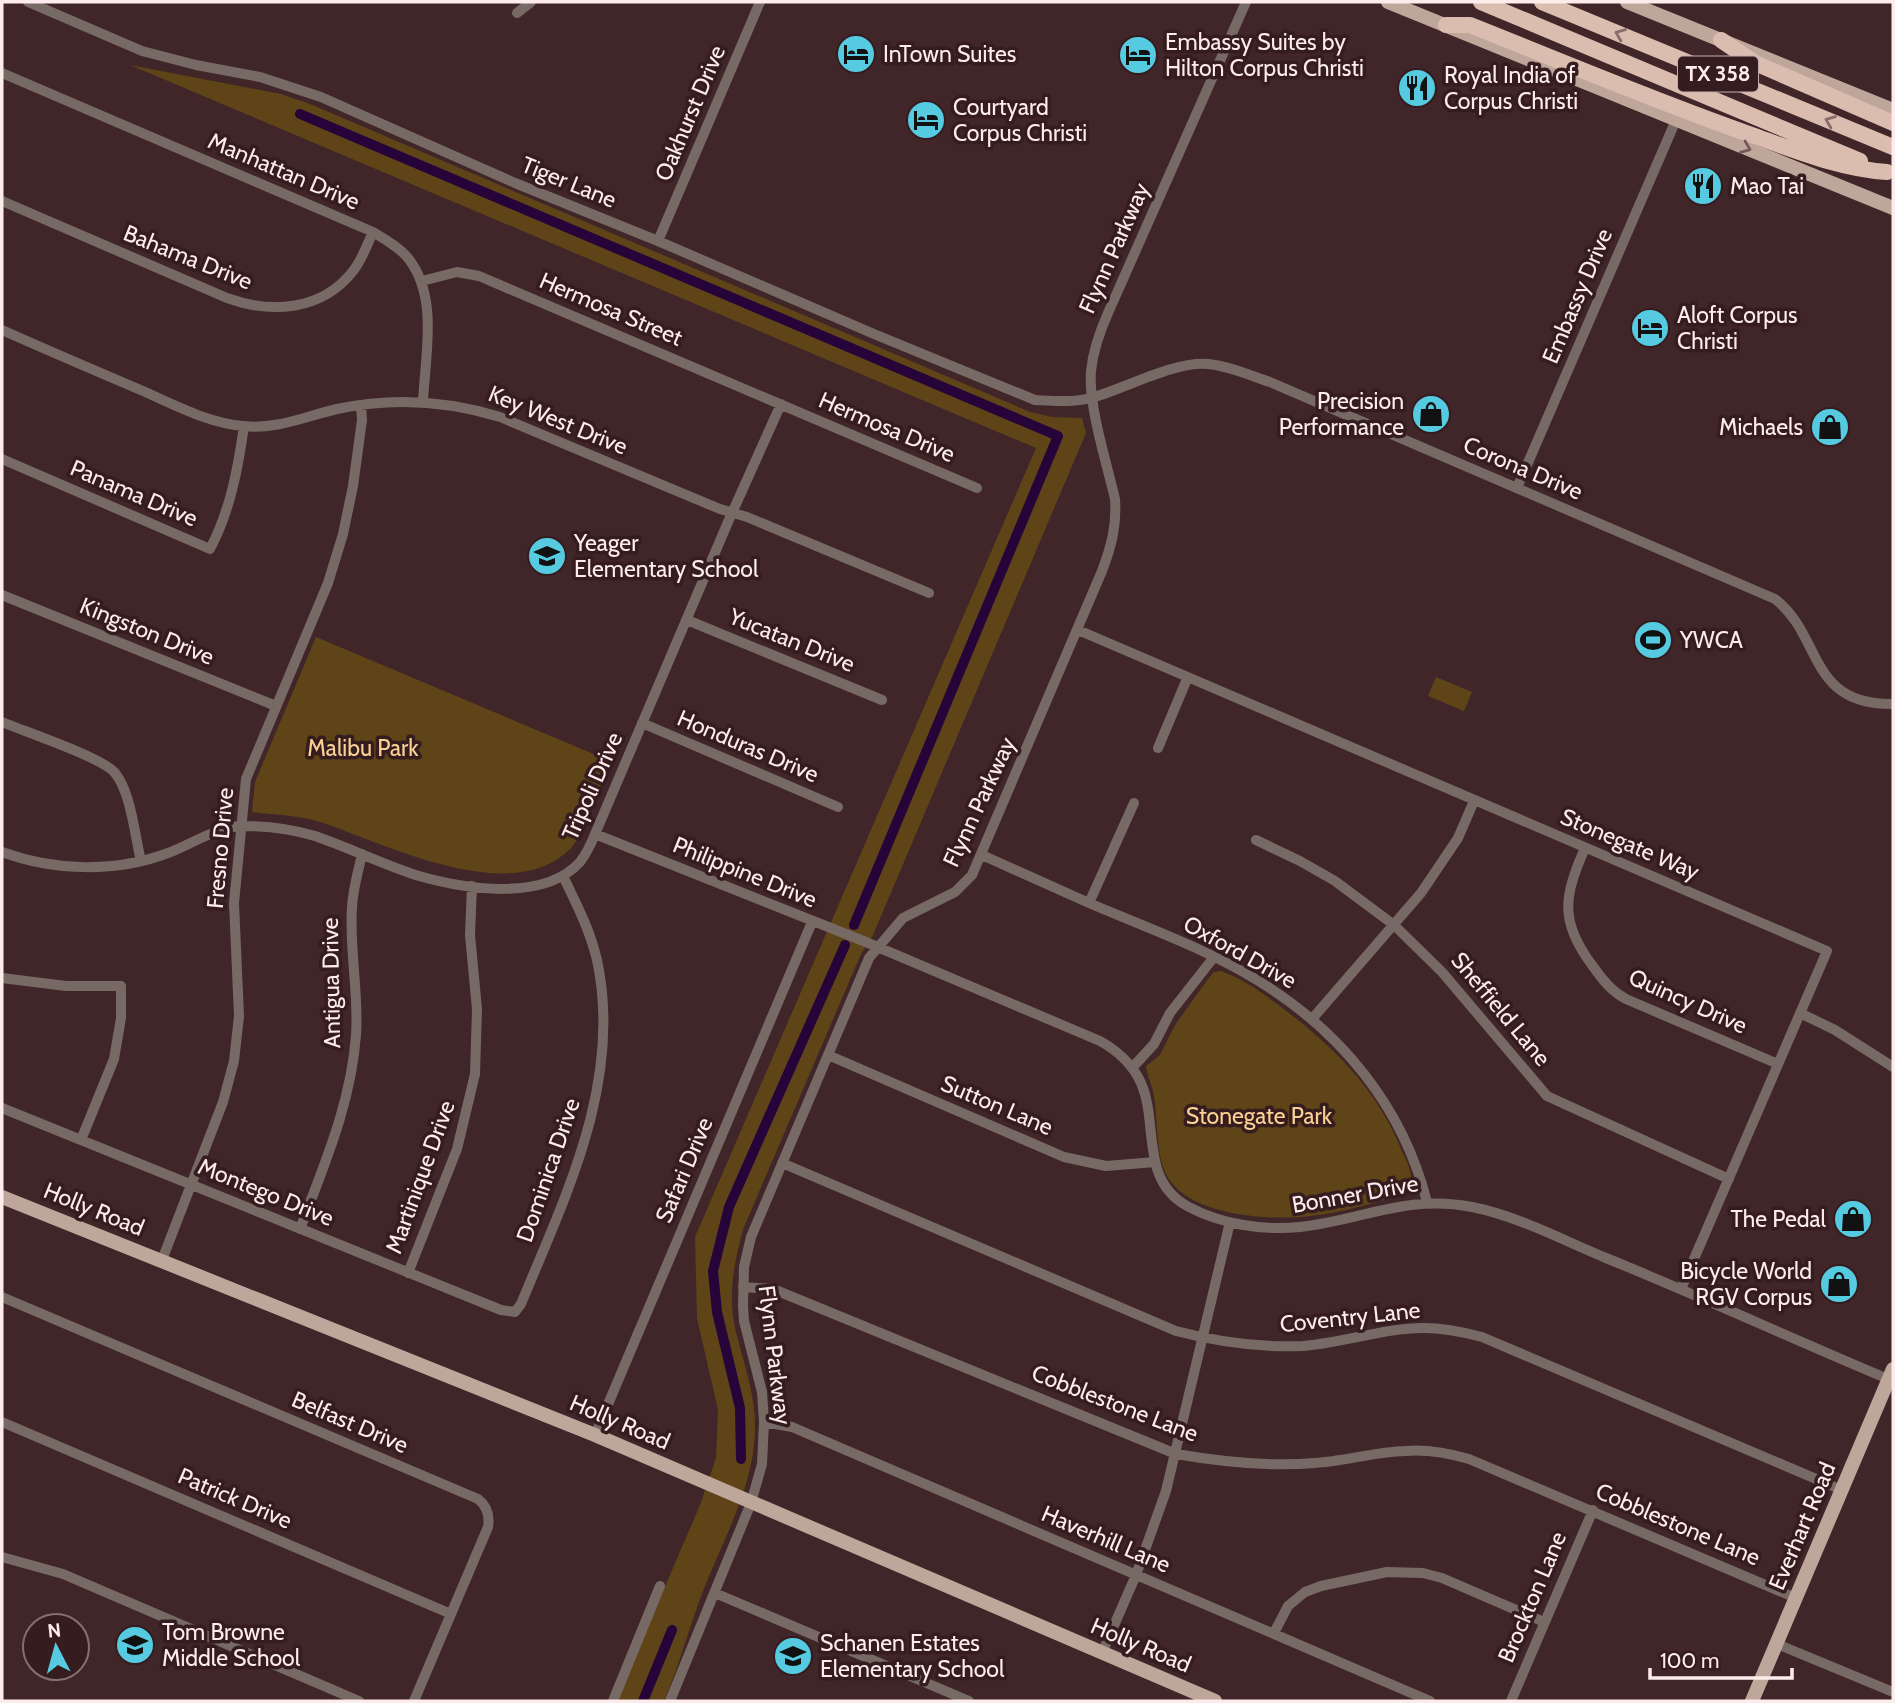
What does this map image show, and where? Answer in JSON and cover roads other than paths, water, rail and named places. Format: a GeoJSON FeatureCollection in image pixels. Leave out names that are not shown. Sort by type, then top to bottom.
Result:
{"type":"FeatureCollection","features":[{"type":"Feature","properties":{"kind":"highway","name":"TX 358"},"geometry":{"type":"LineString","coordinates":[[1481,2],[1890,174]]}},
{"type":"Feature","properties":{"kind":"highway","name":"TX 358"},"geometry":{"type":"LineString","coordinates":[[1542,2],[1893,147]]}},
{"type":"Feature","properties":{"kind":"highway"},"geometry":{"type":"LineString","coordinates":[[1446,26],[1470,25],[1710,121],[1858,170],[1890,174]]}},
{"type":"Feature","properties":{"kind":"highway"},"geometry":{"type":"LineString","coordinates":[[1721,40],[1755,63],[1893,123]]}},
{"type":"Feature","properties":{"kind":"main road"},"geometry":{"type":"LineString","coordinates":[[1388,2],[1893,208]]}},
{"type":"Feature","properties":{"kind":"main road"},"geometry":{"type":"LineString","coordinates":[[1627,2],[1893,110]]}},
{"type":"Feature","properties":{"kind":"main road","name":"Holly Road"},"geometry":{"type":"LineString","coordinates":[[2,1197],[595,1435],[1215,1701]]}},
{"type":"Feature","properties":{"kind":"main road","name":"Everhart Road"},"geometry":{"type":"LineString","coordinates":[[1752,1701],[1892,1376]]}},
{"type":"Feature","properties":{"kind":"street","name":"Tiger Lane"},"geometry":{"type":"LineString","coordinates":[[28,2],[142,51],[260,77],[321,97],[515,183],[1035,400],[1063,402],[1093,398]]}},
{"type":"Feature","properties":{"kind":"street"},"geometry":{"type":"LineString","coordinates":[[517,13],[531,2]]}},
{"type":"Feature","properties":{"kind":"street","name":"Oakhurst Drive"},"geometry":{"type":"LineString","coordinates":[[658,242],[760,2]]}},
{"type":"Feature","properties":{"kind":"street","name":"Flynn Parkway"},"geometry":{"type":"LineString","coordinates":[[670,1701],[751,1503],[762,1464],[762,1392],[744,1321],[744,1267],[751,1237],[869,958],[903,918],[963,886],[982,855],[1078,630],[1113,541],[1116,516],[1115,499],[1093,398],[1091,371],[1100,332],[1246,2]]}},
{"type":"Feature","properties":{"kind":"street","name":"Manhattan Drive"},"geometry":{"type":"LineString","coordinates":[[2,73],[373,232],[394,244],[407,256],[422,281],[427,311],[423,402]]}},
{"type":"Feature","properties":{"kind":"street","name":"Embassy Drive"},"geometry":{"type":"LineString","coordinates":[[1517,488],[1676,120]]}},
{"type":"Feature","properties":{"kind":"street","name":"Bahama Drive"},"geometry":{"type":"LineString","coordinates":[[2,201],[227,298],[265,308],[305,304],[341,284],[353,271],[373,232]]}},
{"type":"Feature","properties":{"kind":"street","name":"Hermosa Street"},"geometry":{"type":"LineString","coordinates":[[422,281],[446,274],[468,273],[479,276],[781,404]]}},
{"type":"Feature","properties":{"kind":"street","name":"Key West Drive"},"geometry":{"type":"LineString","coordinates":[[2,330],[194,413],[244,426],[287,422],[361,405],[423,402],[470,408],[500,416],[929,593]]}},
{"type":"Feature","properties":{"kind":"street","name":"Corona Drive"},"geometry":{"type":"LineString","coordinates":[[1093,398],[1179,368],[1205,363],[1230,367],[1775,599],[1792,616],[1817,663],[1831,682],[1863,700],[1893,704]]}},
{"type":"Feature","properties":{"kind":"street","name":"Hermosa Drive"},"geometry":{"type":"LineString","coordinates":[[781,404],[977,488]]}},
{"type":"Feature","properties":{"kind":"street","name":"Tripoli Drive"},"geometry":{"type":"LineString","coordinates":[[2,852],[28,860],[77,867],[119,865],[167,854],[222,830],[240,826],[296,831],[445,883],[534,887],[563,876],[586,853],[595,834],[781,404]]}},
{"type":"Feature","properties":{"kind":"street","name":"Fresno Drive"},"geometry":{"type":"LineString","coordinates":[[162,1260],[223,1102],[234,1061],[239,1016],[234,903],[246,779],[323,596],[343,534],[353,486],[362,420],[361,405]]}},
{"type":"Feature","properties":{"kind":"street","name":"Panama Drive"},"geometry":{"type":"LineString","coordinates":[[2,459],[210,548],[226,512],[244,426]]}},
{"type":"Feature","properties":{"kind":"street","name":"Kingston Drive"},"geometry":{"type":"LineString","coordinates":[[2,595],[276,706]]}},
{"type":"Feature","properties":{"kind":"street","name":"Yucatan Drive"},"geometry":{"type":"LineString","coordinates":[[687,620],[882,700]]}},
{"type":"Feature","properties":{"kind":"street","name":"Stonegate Way"},"geometry":{"type":"LineString","coordinates":[[1078,630],[1827,951],[1681,1289]]}},
{"type":"Feature","properties":{"kind":"street"},"geometry":{"type":"LineString","coordinates":[[1158,748],[1188,679]]}},
{"type":"Feature","properties":{"kind":"street"},"geometry":{"type":"LineString","coordinates":[[2,722],[95,760],[114,772],[124,791],[141,861]]}},
{"type":"Feature","properties":{"kind":"street","name":"Honduras Drive"},"geometry":{"type":"LineString","coordinates":[[642,723],[838,807]]}},
{"type":"Feature","properties":{"kind":"street"},"geometry":{"type":"LineString","coordinates":[[1312,1019],[1422,893],[1458,838],[1474,801]]}},
{"type":"Feature","properties":{"kind":"street"},"geometry":{"type":"LineString","coordinates":[[1089,903],[1134,803]]}},
{"type":"Feature","properties":{"kind":"street","name":"Philippine Drive"},"geometry":{"type":"LineString","coordinates":[[595,834],[878,947]]}},
{"type":"Feature","properties":{"kind":"street","name":"Sheffield Lane"},"geometry":{"type":"LineString","coordinates":[[1256,840],[1335,881],[1394,925],[1442,972],[1547,1096],[1729,1179]]}},
{"type":"Feature","properties":{"kind":"street","name":"Quincy Drive"},"geometry":{"type":"LineString","coordinates":[[1585,848],[1568,891],[1567,908],[1571,930],[1580,949],[1607,985],[1626,999],[1778,1064]]}},
{"type":"Feature","properties":{"kind":"street","name":"Antigua Drive"},"geometry":{"type":"LineString","coordinates":[[300,1229],[338,1129],[350,1079],[357,1002],[352,903],[362,854]]}},
{"type":"Feature","properties":{"kind":"street","name":"Oxford Drive"},"geometry":{"type":"LineString","coordinates":[[982,855],[1214,957],[1256,979],[1312,1019],[1366,1075],[1387,1107],[1414,1156],[1427,1202]]}},
{"type":"Feature","properties":{"kind":"street","name":"Dominica Drive"},"geometry":{"type":"LineString","coordinates":[[514,1312],[522,1304],[580,1159],[601,1069],[603,1010],[597,960],[581,913],[563,876]]}},
{"type":"Feature","properties":{"kind":"street","name":"Martinique Drive"},"geometry":{"type":"LineString","coordinates":[[408,1273],[457,1149],[475,1074],[477,1009],[470,935],[472,886]]}},
{"type":"Feature","properties":{"kind":"street","name":"Safari Drive"},"geometry":{"type":"LineString","coordinates":[[595,1435],[812,922]]}},
{"type":"Feature","properties":{"kind":"street","name":"Bonner Drive"},"geometry":{"type":"LineString","coordinates":[[878,947],[1100,1041],[1115,1050],[1139,1079],[1145,1098],[1154,1162],[1160,1178],[1170,1192],[1184,1204],[1230,1222],[1273,1228],[1301,1227],[1427,1202],[1449,1203],[1495,1212],[1892,1376]]}},
{"type":"Feature","properties":{"kind":"street"},"geometry":{"type":"LineString","coordinates":[[1132,1068],[1154,1044],[1170,1013],[1214,957]]}},
{"type":"Feature","properties":{"kind":"street"},"geometry":{"type":"LineString","coordinates":[[2,978],[65,986],[121,986],[121,1018],[114,1059],[81,1140]]}},
{"type":"Feature","properties":{"kind":"street"},"geometry":{"type":"LineString","coordinates":[[1800,1013],[1835,1030],[1893,1067]]}},
{"type":"Feature","properties":{"kind":"street","name":"Sutton Lane"},"geometry":{"type":"LineString","coordinates":[[828,1055],[1064,1157],[1106,1166],[1154,1162]]}},
{"type":"Feature","properties":{"kind":"street","name":"Montego Drive"},"geometry":{"type":"LineString","coordinates":[[2,1108],[408,1273],[501,1310],[514,1312]]}},
{"type":"Feature","properties":{"kind":"street","name":"Coventry Lane"},"geometry":{"type":"LineString","coordinates":[[782,1163],[1151,1321],[1203,1338],[1239,1345],[1280,1346],[1338,1342],[1402,1329],[1461,1331],[1482,1337],[1842,1490]]}},
{"type":"Feature","properties":{"kind":"street"},"geometry":{"type":"LineString","coordinates":[[1102,1653],[1157,1520],[1176,1454],[1230,1222]]}},
{"type":"Feature","properties":{"kind":"street","name":"Cobblestone Lane"},"geometry":{"type":"LineString","coordinates":[[743,1287],[774,1289],[1176,1454],[1230,1462],[1286,1464],[1316,1463],[1408,1450],[1449,1454],[1488,1466],[1796,1598]]}},
{"type":"Feature","properties":{"kind":"street","name":"Belfast Drive"},"geometry":{"type":"LineString","coordinates":[[2,1297],[478,1499],[488,1512],[488,1527],[414,1701]]}},
{"type":"Feature","properties":{"kind":"street","name":"Patrick Drive"},"geometry":{"type":"LineString","coordinates":[[2,1422],[451,1614]]}},
{"type":"Feature","properties":{"kind":"street","name":"Haverhill Lane"},"geometry":{"type":"LineString","coordinates":[[764,1422],[792,1427],[1430,1701]]}},
{"type":"Feature","properties":{"kind":"street","name":"Brockton Lane"},"geometry":{"type":"LineString","coordinates":[[1511,1701],[1592,1510]]}},
{"type":"Feature","properties":{"kind":"street"},"geometry":{"type":"LineString","coordinates":[[2,1557],[62,1574],[359,1701]]}},
{"type":"Feature","properties":{"kind":"street"},"geometry":{"type":"LineString","coordinates":[[1274,1633],[1288,1606],[1305,1591],[1387,1572],[1423,1573],[1442,1578],[1544,1622]]}},
{"type":"Feature","properties":{"kind":"street"},"geometry":{"type":"LineString","coordinates":[[613,1701],[660,1586]]}},
{"type":"Feature","properties":{"kind":"street"},"geometry":{"type":"LineString","coordinates":[[715,1593],[969,1701]]}},
{"type":"Feature","properties":{"kind":"street"},"geometry":{"type":"LineString","coordinates":[[1777,1644],[1893,1692]]}},
{"type":"Feature","properties":{"kind":"waterway"},"geometry":{"type":"LineString","coordinates":[[300,114],[1058,436],[854,925]]}},
{"type":"Feature","properties":{"kind":"waterway"},"geometry":{"type":"LineString","coordinates":[[741,1459],[740,1408],[717,1312],[713,1271],[729,1207],[845,945]]}},
{"type":"Feature","properties":{"kind":"waterway"},"geometry":{"type":"LineString","coordinates":[[643,1701],[672,1630]]}},
{"type":"Feature","properties":{"kind":"place","name":"InTown Suites"},"geometry":{"type":"Point","coordinates":[856,54]}},
{"type":"Feature","properties":{"kind":"place","name":"Embassy Suites by Hilton Corpus Christi"},"geometry":{"type":"Point","coordinates":[1138,55]}},
{"type":"Feature","properties":{"kind":"place","name":"Royal India of Corpus Christi"},"geometry":{"type":"Point","coordinates":[1417,88]}},
{"type":"Feature","properties":{"kind":"place","name":"Courtyard Corpus Christi"},"geometry":{"type":"Point","coordinates":[926,120]}},
{"type":"Feature","properties":{"kind":"place","name":"Mao Tai"},"geometry":{"type":"Point","coordinates":[1703,186]}},
{"type":"Feature","properties":{"kind":"place","name":"Aloft Corpus Christi"},"geometry":{"type":"Point","coordinates":[1650,328]}},
{"type":"Feature","properties":{"kind":"place","name":"Precision Performance"},"geometry":{"type":"Point","coordinates":[1431,414]}},
{"type":"Feature","properties":{"kind":"place","name":"Michaels"},"geometry":{"type":"Point","coordinates":[1830,427]}},
{"type":"Feature","properties":{"kind":"place","name":"Yeager Elementary School"},"geometry":{"type":"Point","coordinates":[547,556]}},
{"type":"Feature","properties":{"kind":"place","name":"YWCA"},"geometry":{"type":"Point","coordinates":[1653,640]}},
{"type":"Feature","properties":{"kind":"place","name":"The Pedal"},"geometry":{"type":"Point","coordinates":[1853,1219]}},
{"type":"Feature","properties":{"kind":"place","name":"Bicycle World RGV Corpus"},"geometry":{"type":"Point","coordinates":[1839,1284]}},
{"type":"Feature","properties":{"kind":"place","name":"Tom Browne Middle School"},"geometry":{"type":"Point","coordinates":[135,1645]}},
{"type":"Feature","properties":{"kind":"place","name":"Schanen Estates Elementary School"},"geometry":{"type":"Point","coordinates":[793,1656]}},
{"type":"Feature","properties":{"kind":"park label","name":"Malibu Park"},"geometry":{"type":"Point","coordinates":[363,748]}},
{"type":"Feature","properties":{"kind":"park label","name":"Stonegate Park"},"geometry":{"type":"Point","coordinates":[1259,1116]}}]}
